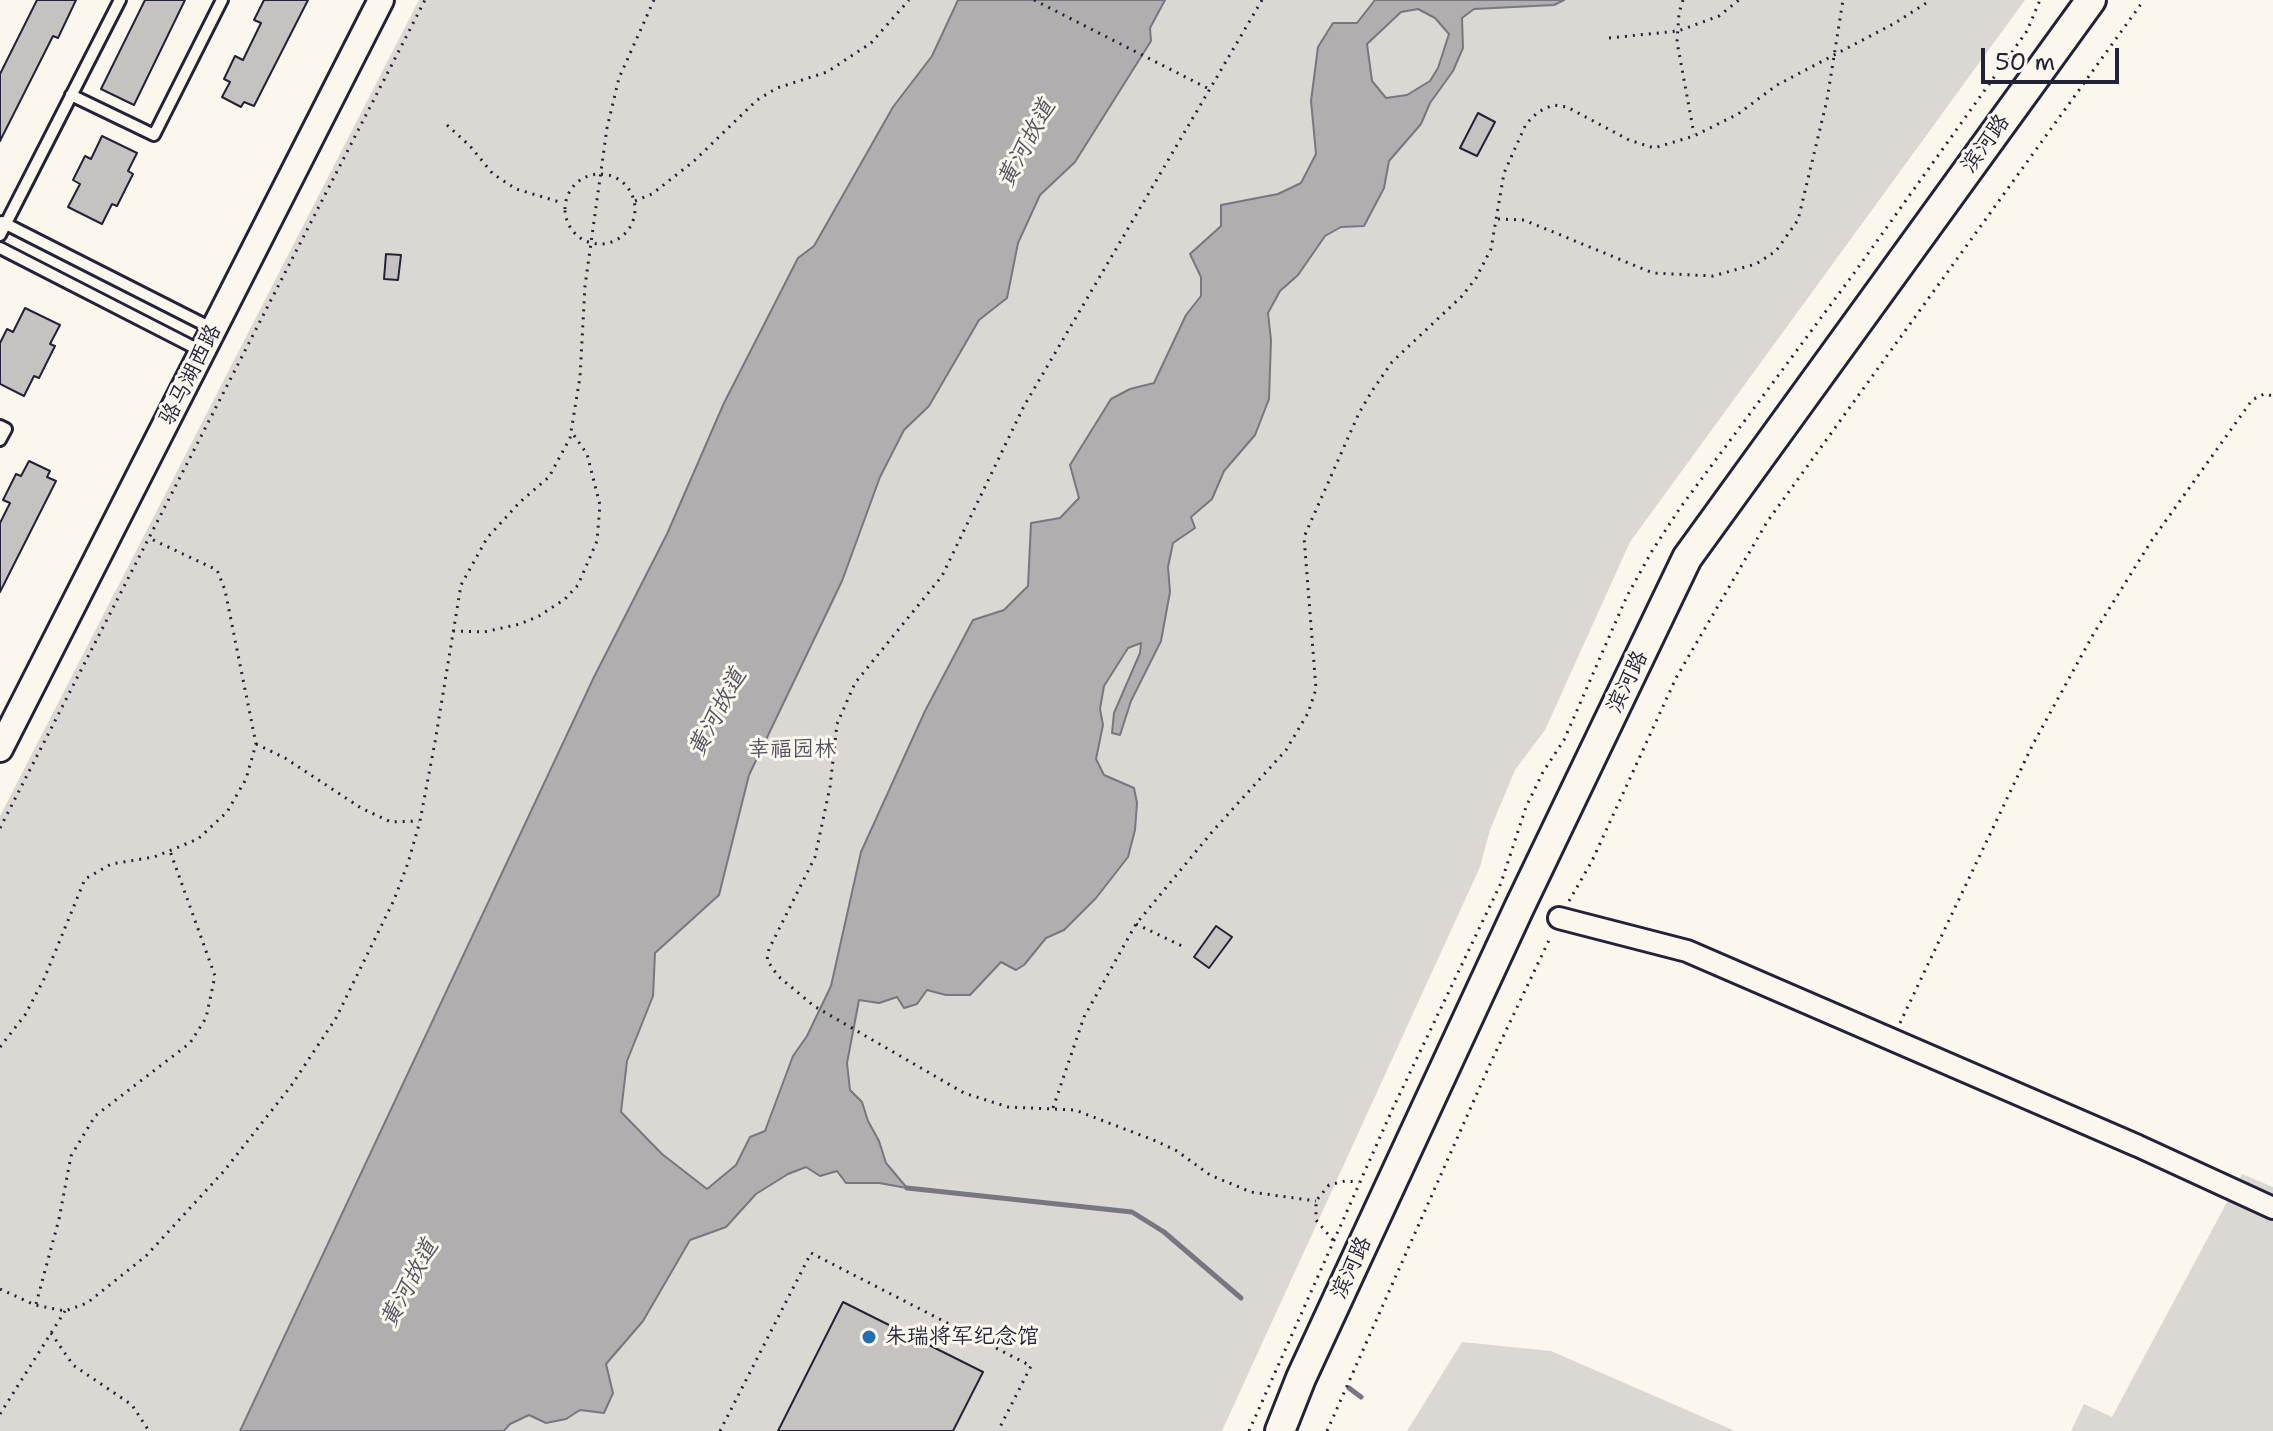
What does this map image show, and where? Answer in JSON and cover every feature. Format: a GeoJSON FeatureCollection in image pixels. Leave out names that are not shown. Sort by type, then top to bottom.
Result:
{"type":"FeatureCollection","features":[{"type":"Feature","properties":{"kind":"main road","name":"滨河路"},"geometry":{"type":"LineString","coordinates":[[1280,1431],[1301,1378],[1519,908],[1687,558],[2091,0]]}},
{"type":"Feature","properties":{"kind":"street","name":"骆马湖西路"},"geometry":{"type":"LineString","coordinates":[[0,749],[381,0]]}},
{"type":"Feature","properties":{"kind":"street"},"geometry":{"type":"LineString","coordinates":[[1559,918],[1687,951],[2273,1208]]}},
{"type":"Feature","properties":{"kind":"lane"},"geometry":{"type":"LineString","coordinates":[[0,235],[3,222],[120,0]]}},
{"type":"Feature","properties":{"kind":"lane"},"geometry":{"type":"LineString","coordinates":[[71,95],[154,135],[222,0]]}},
{"type":"Feature","properties":{"kind":"lane"},"geometry":{"type":"LineString","coordinates":[[3,222],[214,330]]}},
{"type":"Feature","properties":{"kind":"lane"},"geometry":{"type":"LineString","coordinates":[[0,248],[203,352]]}},
{"type":"Feature","properties":{"kind":"lane"},"geometry":{"type":"LineString","coordinates":[[0,426],[6,429],[0,440]]}},
{"type":"Feature","properties":{"kind":"path"},"geometry":{"type":"LineString","coordinates":[[0,828],[425,0]]}},
{"type":"Feature","properties":{"kind":"path"},"geometry":{"type":"LineString","coordinates":[[0,1289],[35,1305],[65,1311],[87,1303],[146,1256],[224,1171],[291,1086],[336,1018],[399,888],[420,821],[461,585],[487,538],[520,502],[549,477],[571,431],[580,377],[585,286],[607,128],[619,78],[654,0]]}},
{"type":"Feature","properties":{"kind":"path"},"geometry":{"type":"LineString","coordinates":[[635,201],[652,194],[694,161],[757,100],[777,88],[827,72],[871,43],[909,0]]}},
{"type":"Feature","properties":{"kind":"path"},"geometry":{"type":"LineString","coordinates":[[1034,0],[1209,89]]}},
{"type":"Feature","properties":{"kind":"path"},"geometry":{"type":"LineString","coordinates":[[1262,0],[1024,406],[942,576],[855,683],[837,724],[830,787],[815,857],[769,949],[767,960],[778,976],[814,1006],[964,1093],[1008,1107],[1075,1110],[1156,1141],[1177,1151],[1210,1175],[1251,1192],[1316,1201]]}},
{"type":"Feature","properties":{"kind":"path"},"geometry":{"type":"LineString","coordinates":[[1683,0],[1677,42],[1694,136]]}},
{"type":"Feature","properties":{"kind":"path"},"geometry":{"type":"LineString","coordinates":[[1609,38],[1678,31],[1719,16],[1739,0]]}},
{"type":"Feature","properties":{"kind":"path"},"geometry":{"type":"LineString","coordinates":[[1498,219],[1524,220],[1653,273],[1713,276],[1756,264],[1776,251],[1798,220],[1827,100],[1843,0]]}},
{"type":"Feature","properties":{"kind":"path"},"geometry":{"type":"LineString","coordinates":[[1052,1109],[1084,1017],[1136,924],[1212,832],[1286,750],[1308,713],[1316,689],[1304,537],[1359,413],[1372,391],[1392,362],[1462,296],[1476,278],[1491,249],[1504,173],[1526,124],[1538,112],[1553,105],[1567,107],[1629,140],[1654,148],[1694,136],[1738,114],[1777,85],[1895,23],[1931,0]]}},
{"type":"Feature","properties":{"kind":"path"},"geometry":{"type":"LineString","coordinates":[[1327,1431],[1491,1062],[1559,918],[1592,861],[1676,678],[1767,522],[2144,0]]}},
{"type":"Feature","properties":{"kind":"path"},"geometry":{"type":"LineString","coordinates":[[447,125],[493,174],[516,189],[565,204]]}},
{"type":"Feature","properties":{"kind":"path"},"geometry":{"type":"LineString","coordinates":[[590,175],[612,175],[631,190],[635,201],[636,213],[625,235],[615,241],[591,243],[582,239],[568,224],[565,204],[573,186],[590,175]]}},
{"type":"Feature","properties":{"kind":"path"},"geometry":{"type":"LineString","coordinates":[[1892,1040],[2033,744],[2094,633],[2152,540],[2252,400],[2264,394],[2273,396]]}},
{"type":"Feature","properties":{"kind":"path"},"geometry":{"type":"LineString","coordinates":[[453,631],[502,630],[539,616],[565,599],[578,585],[597,541],[600,505],[593,470],[581,442],[571,431]]}},
{"type":"Feature","properties":{"kind":"path"},"geometry":{"type":"LineString","coordinates":[[0,1047],[25,1015],[85,879],[111,864],[154,857],[198,839],[227,812],[246,779],[256,744],[225,590],[217,570],[149,538]]}},
{"type":"Feature","properties":{"kind":"path"},"geometry":{"type":"LineString","coordinates":[[256,744],[285,758],[361,808],[391,822],[420,821]]}},
{"type":"Feature","properties":{"kind":"path"},"geometry":{"type":"LineString","coordinates":[[35,1305],[59,1219],[71,1156],[95,1116],[190,1043],[206,1018],[215,976],[170,851]]}},
{"type":"Feature","properties":{"kind":"path"},"geometry":{"type":"LineString","coordinates":[[1136,924],[1182,946]]}},
{"type":"Feature","properties":{"kind":"path"},"geometry":{"type":"LineString","coordinates":[[1333,1240],[1316,1220],[1316,1201],[1329,1185],[1359,1182]]}},
{"type":"Feature","properties":{"kind":"path"},"geometry":{"type":"LineString","coordinates":[[720,1431],[811,1253],[1031,1366],[998,1431]]}},
{"type":"Feature","properties":{"kind":"path"},"geometry":{"type":"LineString","coordinates":[[0,1414],[65,1311]]}},
{"type":"Feature","properties":{"kind":"path"},"geometry":{"type":"LineString","coordinates":[[51,1333],[73,1365],[132,1405],[149,1431]]}},
{"type":"Feature","properties":{"kind":"green space","name":"幸福园林"},"geometry":{"type":"Polygon","coordinates":[[[419,0],[2025,0],[1630,542],[1545,730],[1515,770],[1490,830],[1480,867],[1222,1431],[0,1431],[0,816],[419,0]]]}},
{"type":"Feature","properties":{"kind":"green space"},"geometry":{"type":"Polygon","coordinates":[[[2242,1174],[2273,1187],[2273,1431],[2071,1431],[2084,1404],[2112,1417],[2242,1174]]]}},
{"type":"Feature","properties":{"kind":"green space"},"geometry":{"type":"Polygon","coordinates":[[[1462,1342],[1551,1351],[1735,1431],[1407,1431],[1462,1342]]]}},
{"type":"Feature","properties":{"kind":"water","name":"黄河故道"},"geometry":{"type":"Polygon","coordinates":[[[958,0],[1165,0],[1150,28],[1151,41],[1075,162],[1040,195],[1018,243],[1007,298],[979,320],[929,406],[904,430],[880,477],[842,581],[749,775],[719,895],[655,953],[653,996],[627,1061],[621,1112],[662,1154],[707,1189],[736,1165],[750,1137],[765,1131],[793,1056],[807,1036],[831,986],[861,852],[925,711],[973,620],[1004,610],[1028,586],[1031,523],[1060,518],[1079,498],[1070,465],[1111,399],[1130,389],[1154,383],[1186,315],[1201,296],[1201,277],[1190,254],[1221,226],[1221,205],[1278,194],[1301,183],[1316,154],[1311,101],[1318,47],[1333,23],[1357,23],[1375,0],[1564,0],[1554,5],[1474,9],[1462,18],[1463,48],[1453,71],[1430,103],[1421,124],[1389,161],[1384,188],[1364,226],[1341,227],[1325,236],[1298,275],[1280,291],[1268,313],[1271,340],[1269,399],[1255,435],[1224,471],[1212,499],[1191,517],[1195,528],[1173,543],[1168,567],[1170,592],[1161,641],[1131,701],[1120,735],[1112,733],[1114,713],[1140,653],[1141,643],[1128,648],[1104,686],[1100,709],[1103,725],[1096,759],[1104,775],[1134,788],[1137,803],[1135,830],[1128,857],[1096,898],[1064,930],[1046,938],[1024,965],[1016,970],[1001,962],[970,995],[946,995],[927,990],[917,1004],[904,1008],[897,997],[879,1003],[859,1000],[847,1063],[850,1090],[862,1102],[886,1163],[907,1188],[879,1183],[846,1183],[837,1171],[820,1176],[806,1167],[756,1194],[726,1227],[690,1240],[643,1321],[606,1364],[613,1393],[604,1413],[580,1410],[566,1419],[546,1423],[529,1415],[510,1424],[504,1431],[240,1431],[594,677],[667,534],[724,403],[798,258],[814,246],[893,107],[932,56],[958,0]],[[1418,9],[1401,12],[1367,44],[1372,81],[1386,98],[1407,95],[1430,81],[1438,68],[1449,34],[1435,18],[1418,9]]]}},
{"type":"Feature","properties":{"kind":"building"},"geometry":{"type":"Polygon","coordinates":[[[37,0],[76,0],[58,38],[53,36],[0,141],[0,74],[37,0]]]}},
{"type":"Feature","properties":{"kind":"building"},"geometry":{"type":"Polygon","coordinates":[[[145,0],[185,0],[134,105],[101,89],[145,0]]]}},
{"type":"Feature","properties":{"kind":"building"},"geometry":{"type":"Polygon","coordinates":[[[264,0],[308,0],[254,106],[244,102],[241,107],[222,97],[230,82],[224,79],[235,56],[243,60],[261,23],[254,20],[264,0]]]}},
{"type":"Feature","properties":{"kind":"building"},"geometry":{"type":"Polygon","coordinates":[[[1478,113],[1495,122],[1477,156],[1460,148],[1478,113]]]}},
{"type":"Feature","properties":{"kind":"building"},"geometry":{"type":"Polygon","coordinates":[[[102,136],[137,153],[128,171],[133,174],[117,206],[112,204],[102,224],[68,207],[80,184],[73,180],[85,156],[91,159],[102,136]]]}},
{"type":"Feature","properties":{"kind":"building"},"geometry":{"type":"Polygon","coordinates":[[[386,254],[401,255],[398,280],[384,279],[386,254]]]}},
{"type":"Feature","properties":{"kind":"building"},"geometry":{"type":"Polygon","coordinates":[[[25,308],[60,325],[50,344],[55,346],[39,378],[34,376],[24,396],[0,384],[0,343],[7,329],[13,332],[25,308]]]}},
{"type":"Feature","properties":{"kind":"building"},"geometry":{"type":"Polygon","coordinates":[[[29,461],[50,471],[47,477],[56,481],[0,592],[0,523],[10,503],[3,500],[16,474],[21,476],[29,461]]]}},
{"type":"Feature","properties":{"kind":"building"},"geometry":{"type":"Polygon","coordinates":[[[1216,926],[1232,937],[1209,968],[1194,957],[1216,926]]]}},
{"type":"Feature","properties":{"kind":"building","name":"朱瑞将军纪念馆"},"geometry":{"type":"Polygon","coordinates":[[[843,1302],[983,1372],[953,1431],[778,1431],[843,1302]]]}},
{"type":"Feature","properties":{"kind":"waterway"},"geometry":{"type":"LineString","coordinates":[[907,1188],[1132,1212],[1164,1232],[1241,1298]]}},
{"type":"Feature","properties":{"kind":"waterway"},"geometry":{"type":"LineString","coordinates":[[1349,1388],[1361,1397]]}},
{"type":"Feature","properties":{"kind":"place","name":"朱瑞将军纪念馆"},"geometry":{"type":"Point","coordinates":[869,1337]}}]}
